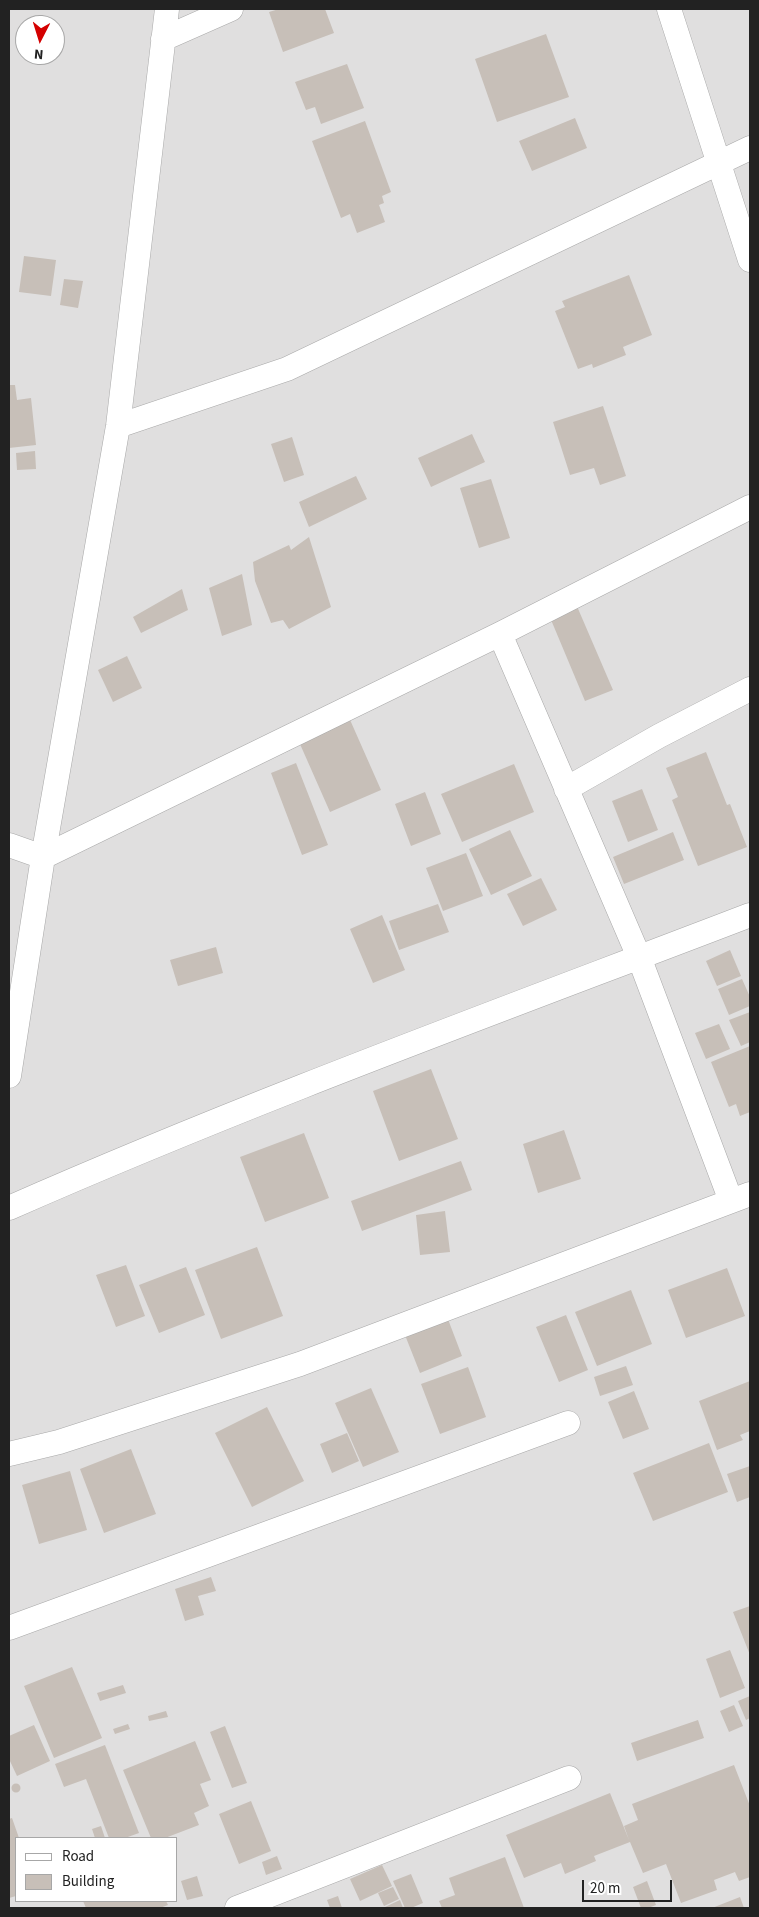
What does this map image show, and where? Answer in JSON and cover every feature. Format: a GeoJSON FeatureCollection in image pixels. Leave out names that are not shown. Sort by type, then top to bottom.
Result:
{"type":"FeatureCollection","features":[{"type":"Feature","properties":{"kind":"street"},"geometry":{"type":"LineString","coordinates":[[9,1076],[43,857],[118,426],[167,9]]}},
{"type":"Feature","properties":{"kind":"street"},"geometry":{"type":"LineString","coordinates":[[163,38],[231,9]]}},
{"type":"Feature","properties":{"kind":"street"},"geometry":{"type":"LineString","coordinates":[[668,9],[750,260]]}},
{"type":"Feature","properties":{"kind":"street"},"geometry":{"type":"LineString","coordinates":[[118,426],[287,369],[750,148]]}},
{"type":"Feature","properties":{"kind":"street"},"geometry":{"type":"LineString","coordinates":[[9,845],[43,857],[500,634],[750,507]]}},
{"type":"Feature","properties":{"kind":"street"},"geometry":{"type":"LineString","coordinates":[[9,1454],[59,1442],[300,1364],[741,1198],[500,634]]}},
{"type":"Feature","properties":{"kind":"street"},"geometry":{"type":"LineString","coordinates":[[566,790],[658,736],[750,689]]}},
{"type":"Feature","properties":{"kind":"street"},"geometry":{"type":"LineString","coordinates":[[9,1208],[87,1174],[334,1074],[750,914]]}},
{"type":"Feature","properties":{"kind":"street"},"geometry":{"type":"LineString","coordinates":[[9,1628],[568,1423]]}},
{"type":"Feature","properties":{"kind":"street"},"geometry":{"type":"LineString","coordinates":[[237,1908],[569,1778]]}},
{"type":"Feature","properties":{"kind":"shaded area"},"geometry":{"type":"Polygon","coordinates":[[[9,9],[750,9],[750,1908],[9,1908],[9,9]]]}},
{"type":"Feature","properties":{"kind":"building"},"geometry":{"type":"Polygon","coordinates":[[[279,9],[325,9],[334,33],[283,52],[269,12],[279,9]]]}},
{"type":"Feature","properties":{"kind":"building"},"geometry":{"type":"Polygon","coordinates":[[[546,34],[569,97],[497,122],[475,59],[546,34]]]}},
{"type":"Feature","properties":{"kind":"building"},"geometry":{"type":"Polygon","coordinates":[[[347,64],[364,108],[321,124],[315,107],[306,110],[295,82],[347,64]]]}},
{"type":"Feature","properties":{"kind":"building"},"geometry":{"type":"Polygon","coordinates":[[[575,118],[587,148],[532,171],[519,141],[575,118]]]}},
{"type":"Feature","properties":{"kind":"building"},"geometry":{"type":"Polygon","coordinates":[[[365,121],[391,192],[382,196],[384,203],[379,205],[385,222],[357,233],[350,214],[341,218],[312,141],[365,121]]]}},
{"type":"Feature","properties":{"kind":"building"},"geometry":{"type":"Polygon","coordinates":[[[24,256],[56,260],[51,296],[19,292],[24,256]]]}},
{"type":"Feature","properties":{"kind":"building"},"geometry":{"type":"Polygon","coordinates":[[[629,275],[652,335],[623,347],[626,355],[593,368],[592,364],[578,369],[555,311],[565,307],[562,301],[629,275]]]}},
{"type":"Feature","properties":{"kind":"building"},"geometry":{"type":"Polygon","coordinates":[[[64,279],[83,281],[78,308],[60,305],[64,279]]]}},
{"type":"Feature","properties":{"kind":"building"},"geometry":{"type":"Polygon","coordinates":[[[9,385],[15,385],[17,400],[31,398],[36,445],[9,448],[9,385]]]}},
{"type":"Feature","properties":{"kind":"building"},"geometry":{"type":"Polygon","coordinates":[[[603,406],[626,476],[600,485],[594,468],[570,475],[553,422],[603,406]]]}},
{"type":"Feature","properties":{"kind":"building"},"geometry":{"type":"Polygon","coordinates":[[[472,434],[485,462],[431,487],[418,458],[472,434]]]}},
{"type":"Feature","properties":{"kind":"building"},"geometry":{"type":"Polygon","coordinates":[[[292,437],[304,475],[284,482],[271,444],[292,437]]]}},
{"type":"Feature","properties":{"kind":"building"},"geometry":{"type":"Polygon","coordinates":[[[35,451],[36,469],[17,470],[16,453],[35,451]]]}},
{"type":"Feature","properties":{"kind":"building"},"geometry":{"type":"Polygon","coordinates":[[[356,476],[367,499],[309,527],[299,502],[356,476]]]}},
{"type":"Feature","properties":{"kind":"building"},"geometry":{"type":"Polygon","coordinates":[[[491,479],[510,538],[479,548],[460,488],[491,479]]]}},
{"type":"Feature","properties":{"kind":"building"},"geometry":{"type":"Polygon","coordinates":[[[309,537],[331,607],[289,629],[283,620],[271,623],[255,581],[253,562],[289,545],[291,550],[309,537]]]}},
{"type":"Feature","properties":{"kind":"building"},"geometry":{"type":"Polygon","coordinates":[[[242,574],[252,625],[222,636],[209,588],[242,574]]]}},
{"type":"Feature","properties":{"kind":"building"},"geometry":{"type":"Polygon","coordinates":[[[182,589],[188,610],[141,633],[133,617],[182,589]]]}},
{"type":"Feature","properties":{"kind":"building"},"geometry":{"type":"Polygon","coordinates":[[[576,604],[613,690],[585,701],[549,615],[576,604]]]}},
{"type":"Feature","properties":{"kind":"building"},"geometry":{"type":"Polygon","coordinates":[[[127,656],[142,688],[113,702],[98,670],[127,656]]]}},
{"type":"Feature","properties":{"kind":"building"},"geometry":{"type":"Polygon","coordinates":[[[347,713],[381,790],[330,812],[296,735],[347,713]]]}},
{"type":"Feature","properties":{"kind":"building"},"geometry":{"type":"Polygon","coordinates":[[[706,752],[727,805],[730,804],[747,847],[698,866],[672,800],[678,797],[666,768],[706,752]]]}},
{"type":"Feature","properties":{"kind":"building"},"geometry":{"type":"Polygon","coordinates":[[[296,763],[328,845],[302,855],[271,773],[296,763]]]}},
{"type":"Feature","properties":{"kind":"building"},"geometry":{"type":"Polygon","coordinates":[[[514,764],[534,812],[462,842],[441,794],[514,764]]]}},
{"type":"Feature","properties":{"kind":"building"},"geometry":{"type":"Polygon","coordinates":[[[642,789],[658,830],[628,842],[612,801],[642,789]]]}},
{"type":"Feature","properties":{"kind":"building"},"geometry":{"type":"Polygon","coordinates":[[[425,792],[441,834],[411,846],[395,804],[425,792]]]}},
{"type":"Feature","properties":{"kind":"building"},"geometry":{"type":"Polygon","coordinates":[[[510,830],[532,876],[491,895],[469,849],[510,830]]]}},
{"type":"Feature","properties":{"kind":"building"},"geometry":{"type":"Polygon","coordinates":[[[673,832],[684,860],[624,884],[613,857],[673,832]]]}},
{"type":"Feature","properties":{"kind":"building"},"geometry":{"type":"Polygon","coordinates":[[[466,853],[483,896],[443,911],[426,868],[466,853]]]}},
{"type":"Feature","properties":{"kind":"building"},"geometry":{"type":"Polygon","coordinates":[[[541,878],[557,910],[523,926],[507,894],[541,878]]]}},
{"type":"Feature","properties":{"kind":"building"},"geometry":{"type":"Polygon","coordinates":[[[438,904],[449,932],[399,950],[389,921],[438,904]]]}},
{"type":"Feature","properties":{"kind":"building"},"geometry":{"type":"Polygon","coordinates":[[[382,915],[405,970],[373,983],[350,929],[382,915]]]}},
{"type":"Feature","properties":{"kind":"building"},"geometry":{"type":"Polygon","coordinates":[[[216,947],[223,973],[178,986],[170,960],[216,947]]]}},
{"type":"Feature","properties":{"kind":"building"},"geometry":{"type":"Polygon","coordinates":[[[730,950],[741,976],[717,986],[706,961],[730,950]]]}},
{"type":"Feature","properties":{"kind":"building"},"geometry":{"type":"Polygon","coordinates":[[[742,979],[750,997],[750,1006],[729,1015],[718,989],[742,979]]]}},
{"type":"Feature","properties":{"kind":"building"},"geometry":{"type":"Polygon","coordinates":[[[750,1012],[750,1042],[741,1046],[729,1020],[750,1012]]]}},
{"type":"Feature","properties":{"kind":"building"},"geometry":{"type":"Polygon","coordinates":[[[719,1024],[730,1049],[706,1059],[695,1033],[719,1024]]]}},
{"type":"Feature","properties":{"kind":"building"},"geometry":{"type":"Polygon","coordinates":[[[750,1046],[750,1112],[740,1116],[736,1104],[729,1107],[711,1062],[750,1046]]]}},
{"type":"Feature","properties":{"kind":"building"},"geometry":{"type":"Polygon","coordinates":[[[431,1069],[458,1139],[399,1161],[373,1091],[431,1069]]]}},
{"type":"Feature","properties":{"kind":"building"},"geometry":{"type":"Polygon","coordinates":[[[564,1130],[581,1179],[538,1193],[523,1144],[564,1130]]]}},
{"type":"Feature","properties":{"kind":"building"},"geometry":{"type":"Polygon","coordinates":[[[304,1133],[329,1198],[265,1222],[240,1157],[304,1133]]]}},
{"type":"Feature","properties":{"kind":"building"},"geometry":{"type":"Polygon","coordinates":[[[461,1161],[472,1190],[362,1231],[351,1201],[461,1161]]]}},
{"type":"Feature","properties":{"kind":"building"},"geometry":{"type":"Polygon","coordinates":[[[445,1211],[450,1252],[420,1255],[416,1215],[445,1211]]]}},
{"type":"Feature","properties":{"kind":"building"},"geometry":{"type":"Polygon","coordinates":[[[257,1247],[283,1316],[221,1339],[195,1270],[257,1247]]]}},
{"type":"Feature","properties":{"kind":"building"},"geometry":{"type":"Polygon","coordinates":[[[126,1265],[145,1316],[116,1327],[96,1275],[126,1265]]]}},
{"type":"Feature","properties":{"kind":"building"},"geometry":{"type":"Polygon","coordinates":[[[186,1267],[205,1315],[159,1333],[139,1285],[186,1267]]]}},
{"type":"Feature","properties":{"kind":"building"},"geometry":{"type":"Polygon","coordinates":[[[727,1268],[745,1316],[686,1338],[668,1290],[727,1268]]]}},
{"type":"Feature","properties":{"kind":"building"},"geometry":{"type":"Polygon","coordinates":[[[631,1290],[652,1344],[597,1366],[575,1312],[631,1290]]]}},
{"type":"Feature","properties":{"kind":"building"},"geometry":{"type":"Polygon","coordinates":[[[446,1314],[462,1356],[420,1373],[403,1330],[446,1314]]]}},
{"type":"Feature","properties":{"kind":"building"},"geometry":{"type":"Polygon","coordinates":[[[566,1315],[588,1370],[559,1382],[536,1327],[566,1315]]]}},
{"type":"Feature","properties":{"kind":"building"},"geometry":{"type":"Polygon","coordinates":[[[626,1366],[633,1385],[600,1396],[594,1377],[626,1366]]]}},
{"type":"Feature","properties":{"kind":"building"},"geometry":{"type":"Polygon","coordinates":[[[468,1367],[486,1417],[440,1434],[421,1384],[468,1367]]]}},
{"type":"Feature","properties":{"kind":"building"},"geometry":{"type":"Polygon","coordinates":[[[750,1381],[750,1431],[740,1435],[743,1440],[717,1450],[699,1401],[750,1381]]]}},
{"type":"Feature","properties":{"kind":"building"},"geometry":{"type":"Polygon","coordinates":[[[371,1388],[399,1452],[363,1467],[335,1403],[371,1388]]]}},
{"type":"Feature","properties":{"kind":"building"},"geometry":{"type":"Polygon","coordinates":[[[634,1391],[649,1429],[623,1439],[608,1402],[634,1391]]]}},
{"type":"Feature","properties":{"kind":"building"},"geometry":{"type":"Polygon","coordinates":[[[267,1407],[304,1481],[252,1507],[215,1433],[267,1407]]]}},
{"type":"Feature","properties":{"kind":"building"},"geometry":{"type":"Polygon","coordinates":[[[347,1433],[359,1461],[332,1473],[320,1444],[347,1433]]]}},
{"type":"Feature","properties":{"kind":"building"},"geometry":{"type":"Polygon","coordinates":[[[709,1443],[728,1492],[653,1521],[633,1473],[709,1443]]]}},
{"type":"Feature","properties":{"kind":"building"},"geometry":{"type":"Polygon","coordinates":[[[131,1449],[156,1514],[104,1533],[80,1469],[131,1449]]]}},
{"type":"Feature","properties":{"kind":"building"},"geometry":{"type":"Polygon","coordinates":[[[750,1466],[750,1497],[737,1502],[727,1474],[750,1466]]]}},
{"type":"Feature","properties":{"kind":"building"},"geometry":{"type":"Polygon","coordinates":[[[70,1471],[87,1530],[39,1544],[22,1485],[70,1471]]]}},
{"type":"Feature","properties":{"kind":"building"},"geometry":{"type":"Polygon","coordinates":[[[211,1577],[216,1591],[198,1596],[204,1615],[185,1621],[175,1589],[211,1577]]]}},
{"type":"Feature","properties":{"kind":"building"},"geometry":{"type":"Polygon","coordinates":[[[750,1606],[750,1655],[733,1612],[750,1606]]]}},
{"type":"Feature","properties":{"kind":"building"},"geometry":{"type":"Polygon","coordinates":[[[730,1650],[745,1688],[720,1698],[706,1659],[730,1650]]]}},
{"type":"Feature","properties":{"kind":"building"},"geometry":{"type":"Polygon","coordinates":[[[72,1667],[102,1738],[54,1758],[24,1686],[72,1667]]]}},
{"type":"Feature","properties":{"kind":"building"},"geometry":{"type":"Polygon","coordinates":[[[123,1685],[126,1693],[100,1701],[97,1693],[123,1685]]]}},
{"type":"Feature","properties":{"kind":"building"},"geometry":{"type":"Polygon","coordinates":[[[750,1696],[750,1718],[746,1720],[738,1701],[750,1696]]]}},
{"type":"Feature","properties":{"kind":"building"},"geometry":{"type":"Polygon","coordinates":[[[734,1705],[743,1726],[729,1732],[720,1711],[734,1705]]]}},
{"type":"Feature","properties":{"kind":"building"},"geometry":{"type":"Polygon","coordinates":[[[166,1711],[168,1717],[149,1721],[148,1716],[166,1711]]]}},
{"type":"Feature","properties":{"kind":"building"},"geometry":{"type":"Polygon","coordinates":[[[698,1720],[704,1738],[637,1761],[631,1743],[698,1720]]]}},
{"type":"Feature","properties":{"kind":"building"},"geometry":{"type":"Polygon","coordinates":[[[128,1724],[130,1729],[115,1734],[113,1729],[128,1724]]]}},
{"type":"Feature","properties":{"kind":"building"},"geometry":{"type":"Polygon","coordinates":[[[34,1725],[50,1761],[17,1776],[9,1759],[9,1736],[34,1725]]]}},
{"type":"Feature","properties":{"kind":"building"},"geometry":{"type":"Polygon","coordinates":[[[225,1726],[247,1783],[232,1788],[210,1732],[225,1726]]]}},
{"type":"Feature","properties":{"kind":"building"},"geometry":{"type":"Polygon","coordinates":[[[195,1741],[211,1780],[200,1784],[209,1806],[194,1813],[199,1825],[168,1837],[151,1837],[123,1770],[195,1741]]]}},
{"type":"Feature","properties":{"kind":"building"},"geometry":{"type":"Polygon","coordinates":[[[105,1745],[139,1833],[128,1837],[109,1837],[86,1779],[64,1787],[55,1764],[105,1745]]]}},
{"type":"Feature","properties":{"kind":"building"},"geometry":{"type":"Polygon","coordinates":[[[734,1765],[750,1806],[750,1877],[739,1881],[735,1872],[714,1880],[717,1890],[681,1903],[666,1864],[643,1873],[630,1842],[594,1856],[596,1861],[565,1874],[561,1863],[524,1878],[506,1835],[610,1793],[629,1840],[624,1826],[638,1820],[632,1804],[734,1765]]]}},
{"type":"Feature","properties":{"kind":"building"},"geometry":{"type":"Polygon","coordinates":[[[16,1784],[20,1788],[16,1792],[12,1788],[16,1784]]]}},
{"type":"Feature","properties":{"kind":"building"},"geometry":{"type":"Polygon","coordinates":[[[251,1801],[271,1851],[239,1864],[219,1814],[251,1801]]]}},
{"type":"Feature","properties":{"kind":"building"},"geometry":{"type":"Polygon","coordinates":[[[12,1818],[19,1837],[15,1837],[15,1896],[9,1898],[9,1819],[12,1818]]]}},
{"type":"Feature","properties":{"kind":"building"},"geometry":{"type":"Polygon","coordinates":[[[101,1826],[105,1837],[95,1837],[92,1829],[101,1826]]]}},
{"type":"Feature","properties":{"kind":"building"},"geometry":{"type":"Polygon","coordinates":[[[277,1856],[282,1869],[266,1875],[262,1862],[277,1856]]]}},
{"type":"Feature","properties":{"kind":"building"},"geometry":{"type":"Polygon","coordinates":[[[505,1857],[524,1908],[442,1908],[439,1901],[455,1895],[449,1878],[505,1857]]]}},
{"type":"Feature","properties":{"kind":"building"},"geometry":{"type":"Polygon","coordinates":[[[382,1865],[392,1886],[360,1901],[350,1879],[382,1865]]]}},
{"type":"Feature","properties":{"kind":"building"},"geometry":{"type":"Polygon","coordinates":[[[411,1874],[423,1903],[411,1908],[405,1908],[393,1881],[411,1874]]]}},
{"type":"Feature","properties":{"kind":"building"},"geometry":{"type":"Polygon","coordinates":[[[197,1876],[203,1896],[187,1900],[181,1881],[197,1876]]]}},
{"type":"Feature","properties":{"kind":"building"},"geometry":{"type":"Polygon","coordinates":[[[647,1881],[656,1905],[641,1908],[633,1887],[647,1881]]]}},
{"type":"Feature","properties":{"kind":"building"},"geometry":{"type":"Polygon","coordinates":[[[393,1887],[399,1899],[384,1906],[378,1893],[393,1887]]]}},
{"type":"Feature","properties":{"kind":"building"},"geometry":{"type":"Polygon","coordinates":[[[338,1896],[342,1908],[330,1908],[327,1900],[338,1896]]]}},
{"type":"Feature","properties":{"kind":"building"},"geometry":{"type":"Polygon","coordinates":[[[740,1897],[744,1908],[712,1908],[740,1897]]]}},
{"type":"Feature","properties":{"kind":"building"},"geometry":{"type":"Polygon","coordinates":[[[400,1900],[403,1908],[385,1908],[385,1907],[400,1900]]]}},
{"type":"Feature","properties":{"kind":"building"},"geometry":{"type":"Polygon","coordinates":[[[83,1902],[166,1902],[168,1905],[160,1908],[86,1908],[83,1902]]]}}]}
